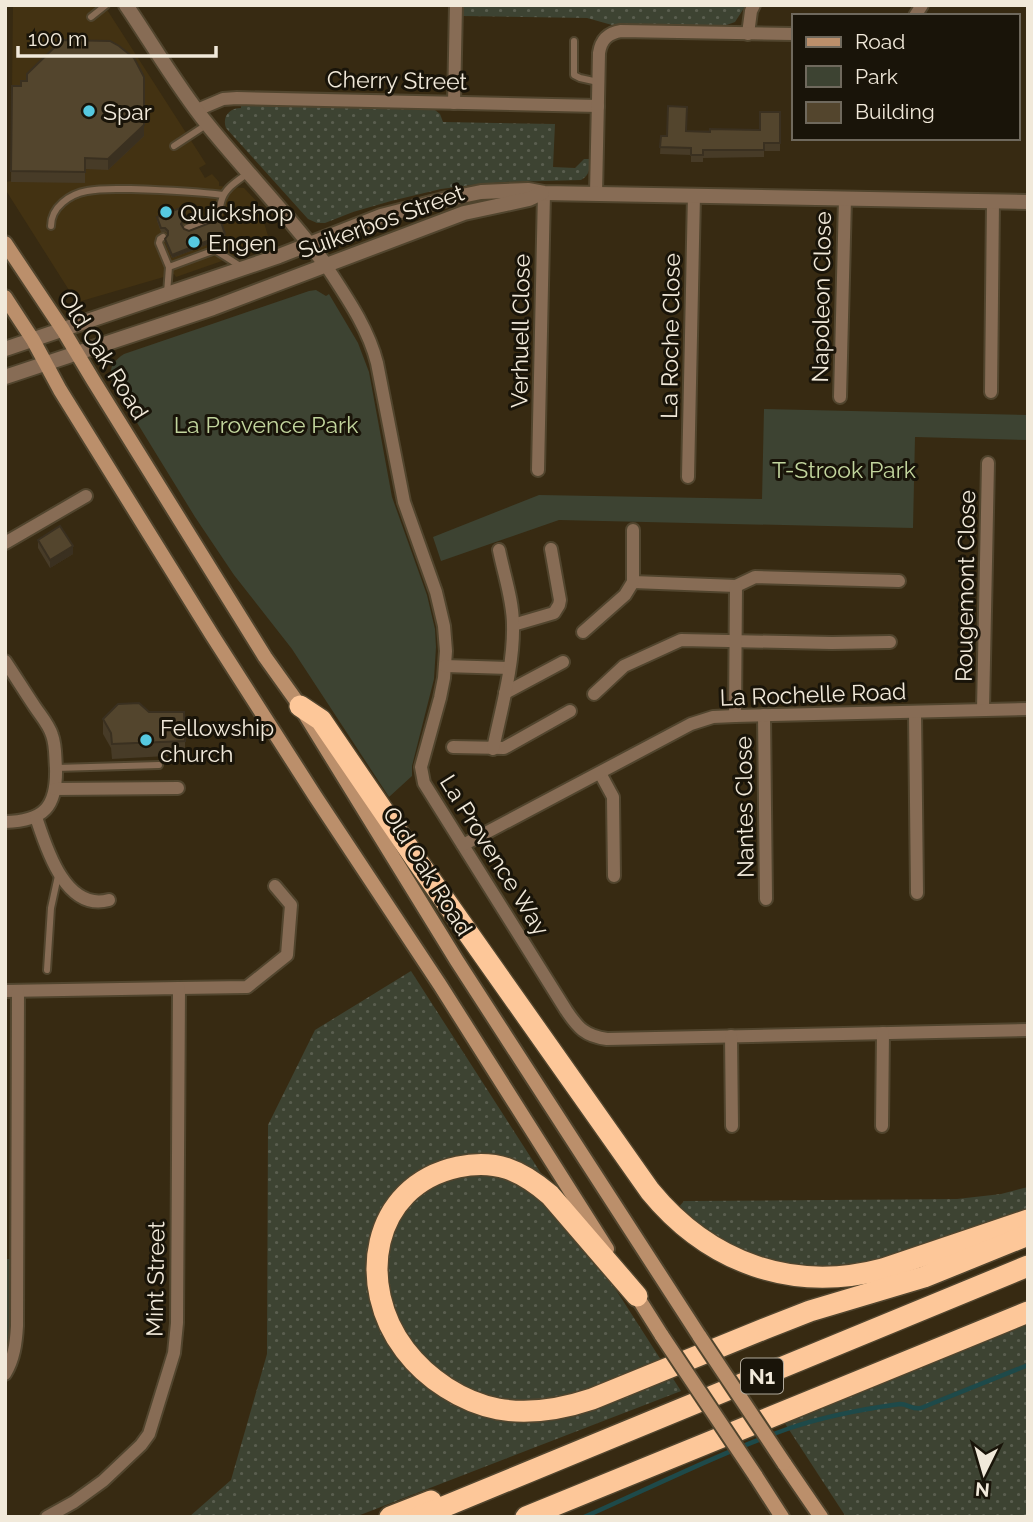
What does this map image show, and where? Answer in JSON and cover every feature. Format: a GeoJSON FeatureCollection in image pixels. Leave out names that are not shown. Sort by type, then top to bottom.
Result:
{"type":"FeatureCollection","features":[{"type":"Feature","properties":{"kind":"highway"},"geometry":{"type":"LineString","coordinates":[[300,706],[321,720],[650,1191],[664,1208],[704,1242],[728,1256],[768,1270],[818,1278],[844,1277],[883,1269],[1028,1220]]}},
{"type":"Feature","properties":{"kind":"highway"},"geometry":{"type":"LineString","coordinates":[[637,1296],[550,1195],[534,1180],[502,1167],[476,1164],[438,1173],[426,1179],[405,1195],[396,1206],[380,1236],[377,1264],[385,1310],[397,1337],[413,1359],[438,1381],[469,1400],[497,1409],[535,1411],[569,1406],[592,1399],[810,1311],[923,1277],[1028,1235]]}},
{"type":"Feature","properties":{"kind":"highway","name":"N1"},"geometry":{"type":"LineString","coordinates":[[419,1517],[1028,1266]]}},
{"type":"Feature","properties":{"kind":"highway","name":"N1"},"geometry":{"type":"LineString","coordinates":[[526,1517],[1028,1312]]}},
{"type":"Feature","properties":{"kind":"highway"},"geometry":{"type":"LineString","coordinates":[[390,1517],[484,1481],[497,1485]]}},
{"type":"Feature","properties":{"kind":"main road","name":"Old Oak Road"},"geometry":{"type":"LineString","coordinates":[[5,243],[64,330],[265,657],[300,706],[457,961],[700,1337],[821,1517]]}},
{"type":"Feature","properties":{"kind":"main road"},"geometry":{"type":"LineString","coordinates":[[5,296],[237,674],[440,985],[662,1336],[782,1517]]}},
{"type":"Feature","properties":{"kind":"street"},"geometry":{"type":"LineString","coordinates":[[127,5],[207,124],[326,264]]}},
{"type":"Feature","properties":{"kind":"street"},"geometry":{"type":"LineString","coordinates":[[454,103],[456,5]]}},
{"type":"Feature","properties":{"kind":"street"},"geometry":{"type":"LineString","coordinates":[[748,34],[754,5]]}},
{"type":"Feature","properties":{"kind":"street"},"geometry":{"type":"LineString","coordinates":[[596,193],[598,82],[601,46],[607,36],[616,32],[792,34]]}},
{"type":"Feature","properties":{"kind":"street","name":"Cherry Street"},"geometry":{"type":"LineString","coordinates":[[197,110],[223,99],[237,97],[598,106]]}},
{"type":"Feature","properties":{"kind":"street","name":"Suikerbos Street"},"geometry":{"type":"LineString","coordinates":[[5,349],[167,295],[381,216],[481,192],[528,190],[544,193],[1028,202]]}},
{"type":"Feature","properties":{"kind":"street","name":"Suikerbos Street"},"geometry":{"type":"LineString","coordinates":[[5,377],[226,303],[464,213],[529,199],[544,193]]}},
{"type":"Feature","properties":{"kind":"street","name":"Verhuell Close"},"geometry":{"type":"LineString","coordinates":[[538,470],[544,193]]}},
{"type":"Feature","properties":{"kind":"street","name":"La Roche Close"},"geometry":{"type":"LineString","coordinates":[[688,477],[694,195]]}},
{"type":"Feature","properties":{"kind":"street","name":"Napoleon Close"},"geometry":{"type":"LineString","coordinates":[[840,397],[845,198]]}},
{"type":"Feature","properties":{"kind":"street"},"geometry":{"type":"LineString","coordinates":[[991,392],[993,202]]}},
{"type":"Feature","properties":{"kind":"street","name":"La Provence Way"},"geometry":{"type":"LineString","coordinates":[[326,264],[375,353],[402,494],[442,614],[446,645],[445,666],[440,698],[422,761],[424,783],[579,1028],[592,1036],[607,1039],[1028,1030]]}},
{"type":"Feature","properties":{"kind":"street","name":"Rougemont Close"},"geometry":{"type":"LineString","coordinates":[[983,710],[988,463]]}},
{"type":"Feature","properties":{"kind":"street"},"geometry":{"type":"LineString","coordinates":[[5,543],[86,496]]}},
{"type":"Feature","properties":{"kind":"street"},"geometry":{"type":"LineString","coordinates":[[583,632],[625,596],[633,582],[633,530]]}},
{"type":"Feature","properties":{"kind":"street"},"geometry":{"type":"LineString","coordinates":[[513,625],[554,613],[559,605],[551,549]]}},
{"type":"Feature","properties":{"kind":"street"},"geometry":{"type":"LineString","coordinates":[[493,749],[505,693],[513,625],[499,550]]}},
{"type":"Feature","properties":{"kind":"street"},"geometry":{"type":"LineString","coordinates":[[633,582],[736,586],[755,578],[900,581]]}},
{"type":"Feature","properties":{"kind":"street"},"geometry":{"type":"LineString","coordinates":[[735,716],[736,586]]}},
{"type":"Feature","properties":{"kind":"street"},"geometry":{"type":"LineString","coordinates":[[594,694],[624,666],[677,641],[890,642]]}},
{"type":"Feature","properties":{"kind":"street"},"geometry":{"type":"LineString","coordinates":[[5,661],[52,736],[56,768],[55,789],[48,809],[36,817],[5,822]]}},
{"type":"Feature","properties":{"kind":"street"},"geometry":{"type":"LineString","coordinates":[[505,693],[563,662]]}},
{"type":"Feature","properties":{"kind":"street"},"geometry":{"type":"LineString","coordinates":[[445,666],[509,668]]}},
{"type":"Feature","properties":{"kind":"street","name":"La Rochelle Road"},"geometry":{"type":"LineString","coordinates":[[463,845],[704,719],[764,715],[1028,709]]}},
{"type":"Feature","properties":{"kind":"street"},"geometry":{"type":"LineString","coordinates":[[453,747],[509,747],[570,711]]}},
{"type":"Feature","properties":{"kind":"street"},"geometry":{"type":"LineString","coordinates":[[915,712],[917,893]]}},
{"type":"Feature","properties":{"kind":"street","name":"Nantes Close"},"geometry":{"type":"LineString","coordinates":[[764,715],[766,899]]}},
{"type":"Feature","properties":{"kind":"street"},"geometry":{"type":"LineString","coordinates":[[600,773],[613,797],[614,876]]}},
{"type":"Feature","properties":{"kind":"street"},"geometry":{"type":"LineString","coordinates":[[55,789],[178,788]]}},
{"type":"Feature","properties":{"kind":"street"},"geometry":{"type":"LineString","coordinates":[[36,817],[48,854],[59,874],[82,897],[109,900]]}},
{"type":"Feature","properties":{"kind":"street"},"geometry":{"type":"LineString","coordinates":[[5,1374],[16,1345],[17,1326],[12,991],[247,987],[288,955],[291,905],[275,886]]}},
{"type":"Feature","properties":{"kind":"street","name":"Mint Street"},"geometry":{"type":"LineString","coordinates":[[47,1517],[74,1502],[103,1480],[146,1439],[174,1353],[177,1323],[179,988]]}},
{"type":"Feature","properties":{"kind":"street"},"geometry":{"type":"LineString","coordinates":[[882,1126],[883,1033]]}},
{"type":"Feature","properties":{"kind":"street"},"geometry":{"type":"LineString","coordinates":[[731,1036],[732,1126]]}},
{"type":"Feature","properties":{"kind":"lane"},"geometry":{"type":"LineString","coordinates":[[91,17],[106,5]]}},
{"type":"Feature","properties":{"kind":"lane"},"geometry":{"type":"LineString","coordinates":[[574,41],[575,75],[580,79],[598,82]]}},
{"type":"Feature","properties":{"kind":"lane"},"geometry":{"type":"LineString","coordinates":[[174,146],[207,124]]}},
{"type":"Feature","properties":{"kind":"lane"},"geometry":{"type":"LineString","coordinates":[[187,228],[205,225],[217,216],[226,190],[249,172]]}},
{"type":"Feature","properties":{"kind":"lane"},"geometry":{"type":"LineString","coordinates":[[51,226],[56,209],[86,191],[176,190],[223,195]]}},
{"type":"Feature","properties":{"kind":"lane"},"geometry":{"type":"LineString","coordinates":[[163,237],[159,242],[169,267],[167,295]]}},
{"type":"Feature","properties":{"kind":"lane"},"geometry":{"type":"LineString","coordinates":[[169,267],[213,246],[243,268]]}},
{"type":"Feature","properties":{"kind":"lane"},"geometry":{"type":"LineString","coordinates":[[56,768],[159,765]]}},
{"type":"Feature","properties":{"kind":"lane"},"geometry":{"type":"LineString","coordinates":[[47,970],[51,908],[59,874]]}},
{"type":"Feature","properties":{"kind":"shaded area"},"geometry":{"type":"Polygon","coordinates":[[[13,5],[104,5],[206,164],[199,168],[205,178],[212,174],[219,186],[244,188],[258,203],[268,236],[265,246],[176,277],[174,274],[78,302],[5,189],[5,182],[11,181],[13,5]]]}},
{"type":"Feature","properties":{"kind":"green space"},"geometry":{"type":"Polygon","coordinates":[[[463,5],[746,5],[735,22],[724,26],[612,25],[587,18],[463,16],[463,5]]]}},
{"type":"Feature","properties":{"kind":"green space"},"geometry":{"type":"Polygon","coordinates":[[[241,105],[435,110],[443,122],[555,124],[553,167],[575,168],[584,159],[590,159],[590,168],[581,180],[504,182],[441,189],[353,212],[325,223],[317,223],[308,219],[226,128],[225,120],[228,114],[241,108],[241,105]]]}},
{"type":"Feature","properties":{"kind":"green space","name":"La Provence Park"},"geometry":{"type":"Polygon","coordinates":[[[316,290],[326,296],[329,294],[358,343],[369,372],[392,497],[427,595],[435,629],[434,679],[412,766],[412,776],[389,797],[292,649],[234,575],[195,517],[111,377],[112,366],[124,354],[316,290]]]}},
{"type":"Feature","properties":{"kind":"green space","name":"T-Strook Park"},"geometry":{"type":"Polygon","coordinates":[[[764,409],[1028,415],[1028,440],[915,437],[913,528],[559,520],[441,561],[433,537],[539,495],[762,499],[764,409]]]}},
{"type":"Feature","properties":{"kind":"green space"},"geometry":{"type":"Polygon","coordinates":[[[411,971],[681,1391],[355,1517],[189,1517],[231,1480],[267,1354],[268,1125],[315,1030],[411,971]]]}},
{"type":"Feature","properties":{"kind":"green space"},"geometry":{"type":"Polygon","coordinates":[[[1028,1187],[1028,1211],[897,1256],[836,1269],[773,1263],[725,1244],[677,1209],[684,1201],[957,1199],[1001,1194],[1028,1187]]]}},
{"type":"Feature","properties":{"kind":"green space"},"geometry":{"type":"Polygon","coordinates":[[[5,1259],[11,1259],[10,1330],[5,1357],[5,1259]]]}},
{"type":"Feature","properties":{"kind":"green space"},"geometry":{"type":"Polygon","coordinates":[[[1028,1322],[1028,1517],[846,1517],[784,1422],[1028,1322]]]}},
{"type":"Feature","properties":{"kind":"building"},"geometry":{"type":"Polygon","coordinates":[[[62,40],[110,41],[134,58],[144,77],[144,125],[108,159],[85,158],[85,172],[11,171],[12,86],[21,86],[21,81],[27,81],[27,74],[62,40]]]}},
{"type":"Feature","properties":{"kind":"building"},"geometry":{"type":"Polygon","coordinates":[[[668,106],[687,107],[686,131],[760,130],[760,112],[780,112],[780,143],[764,143],[764,150],[703,150],[703,155],[691,155],[691,148],[660,147],[661,136],[667,136],[668,106]]]}},
{"type":"Feature","properties":{"kind":"building"},"geometry":{"type":"Polygon","coordinates":[[[180,208],[184,229],[189,231],[220,219],[225,234],[172,255],[165,239],[168,231],[161,228],[157,217],[180,208]]]}},
{"type":"Feature","properties":{"kind":"building"},"geometry":{"type":"Polygon","coordinates":[[[60,526],[73,546],[50,560],[38,540],[60,526]]]}},
{"type":"Feature","properties":{"kind":"building"},"geometry":{"type":"Polygon","coordinates":[[[139,703],[149,712],[184,712],[185,741],[112,744],[111,733],[103,719],[118,704],[139,703]]]}},
{"type":"Feature","properties":{"kind":"waterway"},"geometry":{"type":"LineString","coordinates":[[584,1517],[712,1459],[790,1428],[831,1416],[886,1406],[900,1404],[921,1408],[1028,1365]]}},
{"type":"Feature","properties":{"kind":"place","name":"Spar"},"geometry":{"type":"Point","coordinates":[89,111]}},
{"type":"Feature","properties":{"kind":"place","name":"Quickshop"},"geometry":{"type":"Point","coordinates":[166,212]}},
{"type":"Feature","properties":{"kind":"place","name":"Engen"},"geometry":{"type":"Point","coordinates":[194,242]}},
{"type":"Feature","properties":{"kind":"place","name":"Fellowship church"},"geometry":{"type":"Point","coordinates":[146,740]}}]}
